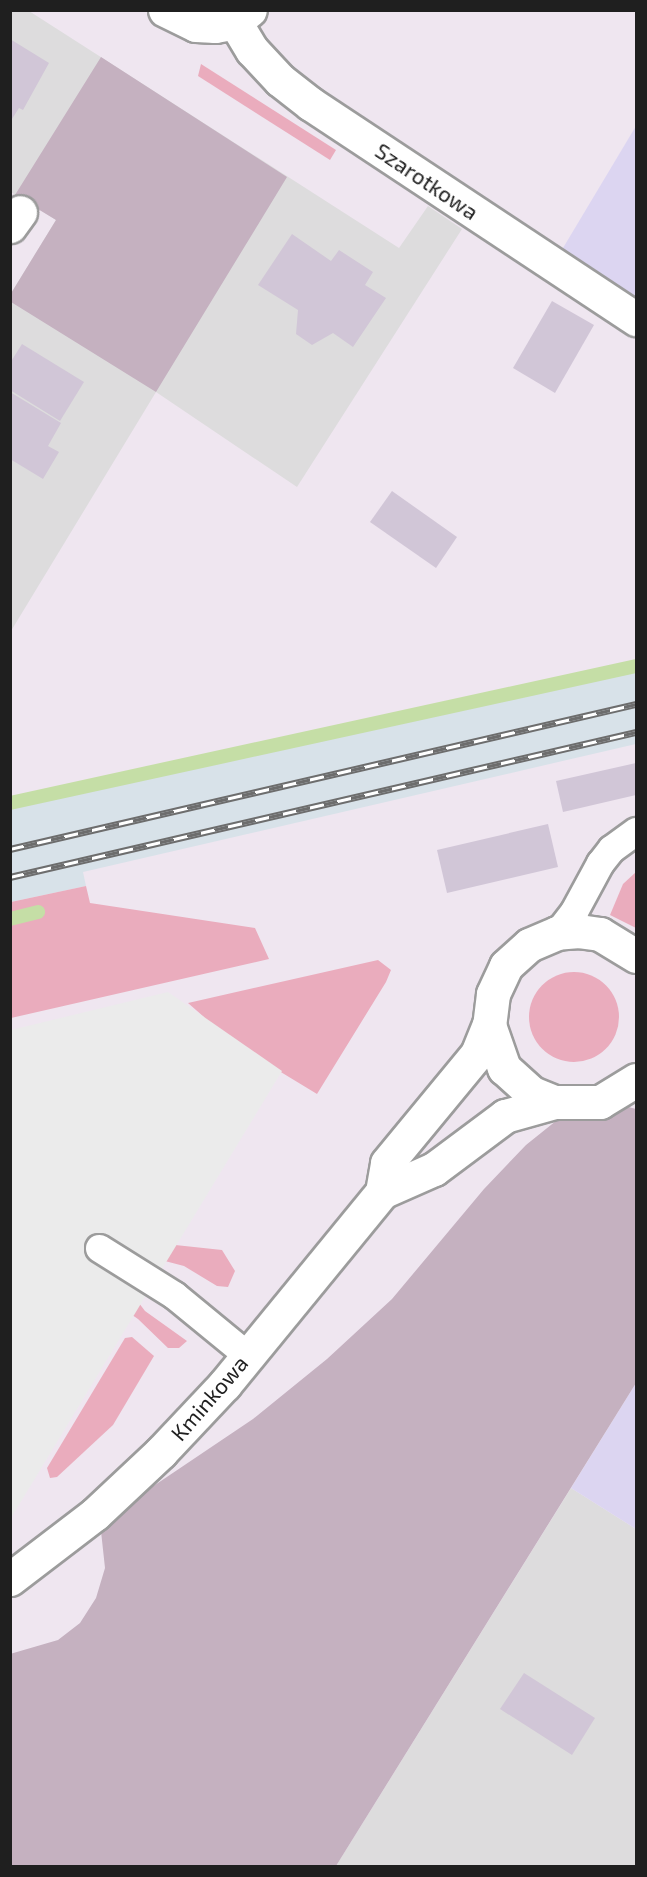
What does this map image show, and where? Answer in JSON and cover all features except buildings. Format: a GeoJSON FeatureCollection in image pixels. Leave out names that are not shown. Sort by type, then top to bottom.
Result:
{"type":"FeatureCollection","features":[{"type":"Feature","properties":{"kind":"street","name":"Szarotkowa"},"geometry":{"type":"LineString","coordinates":[[165,10],[196,26],[242,16],[252,50],[303,98],[636,319]]}},
{"type":"Feature","properties":{"kind":"street"},"geometry":{"type":"LineString","coordinates":[[382,1192],[387,1162],[477,1054],[489,1025],[492,994],[506,966],[529,945],[557,933],[600,934],[636,956]]}},
{"type":"Feature","properties":{"kind":"street"},"geometry":{"type":"LineString","coordinates":[[489,1025],[504,1068],[532,1093],[554,1102]]}},
{"type":"Feature","properties":{"kind":"street"},"geometry":{"type":"LineString","coordinates":[[382,1192],[434,1169],[505,1116],[554,1102],[600,1102],[636,1080]]}},
{"type":"Feature","properties":{"kind":"street","name":"Kminkowa"},"geometry":{"type":"LineString","coordinates":[[10,1579],[95,1514],[153,1460],[248,1355],[382,1192]]}},
{"type":"Feature","properties":{"kind":"lane"},"geometry":{"type":"LineString","coordinates":[[557,933],[574,911],[600,863],[612,849],[636,831]]}},
{"type":"Feature","properties":{"kind":"lane"},"geometry":{"type":"LineString","coordinates":[[99,1248],[174,1295],[248,1355]]}},
{"type":"Feature","properties":{"kind":"shaded area"},"geometry":{"type":"Polygon","coordinates":[[[11,11],[29,11],[399,248],[428,206],[462,229],[297,487],[156,392],[11,631],[10,295],[56,220],[11,192],[11,11]]]}},
{"type":"Feature","properties":{"kind":"shaded area"},"geometry":{"type":"Polygon","coordinates":[[[101,57],[287,177],[156,392],[11,302],[10,295],[56,220],[15,195],[101,57]]]}},
{"type":"Feature","properties":{"kind":"shaded area"},"geometry":{"type":"Polygon","coordinates":[[[201,64],[336,150],[330,160],[198,76],[201,64]]]}},
{"type":"Feature","properties":{"kind":"shaded area"},"geometry":{"type":"Polygon","coordinates":[[[636,126],[636,303],[560,253],[636,126]]]}},
{"type":"Feature","properties":{"kind":"shaded area"},"geometry":{"type":"Polygon","coordinates":[[[636,666],[636,744],[83,872],[86,886],[11,902],[11,805],[636,666]]]}},
{"type":"Feature","properties":{"kind":"shaded area"},"geometry":{"type":"Polygon","coordinates":[[[636,872],[636,928],[610,915],[623,884],[636,872]]]}},
{"type":"Feature","properties":{"kind":"shaded area"},"geometry":{"type":"Polygon","coordinates":[[[86,886],[90,903],[255,928],[269,959],[11,1018],[11,902],[86,886]]]}},
{"type":"Feature","properties":{"kind":"shaded area"},"geometry":{"type":"Polygon","coordinates":[[[378,960],[391,970],[386,982],[317,1094],[208,1028],[204,1017],[188,1003],[378,960]]]}},
{"type":"Feature","properties":{"kind":"shaded area"},"geometry":{"type":"Polygon","coordinates":[[[574,972],[591,975],[606,985],[616,1000],[619,1017],[616,1034],[606,1049],[591,1059],[574,1062],[557,1059],[542,1049],[532,1034],[529,1017],[532,1000],[542,985],[557,975],[574,972]]]}},
{"type":"Feature","properties":{"kind":"shaded area"},"geometry":{"type":"Polygon","coordinates":[[[168,992],[282,1071],[11,1518],[11,1030],[168,992]]]}},
{"type":"Feature","properties":{"kind":"shaded area"},"geometry":{"type":"Polygon","coordinates":[[[587,1096],[636,1109],[636,1383],[336,1866],[11,1866],[10,1654],[58,1640],[80,1623],[96,1598],[105,1568],[100,1522],[253,1419],[327,1359],[392,1299],[484,1189],[526,1145],[587,1096]]]}},
{"type":"Feature","properties":{"kind":"shaded area"},"geometry":{"type":"Polygon","coordinates":[[[166,1244],[222,1250],[235,1271],[228,1287],[217,1286],[184,1266],[142,1255],[166,1244]]]}},
{"type":"Feature","properties":{"kind":"shaded area"},"geometry":{"type":"Polygon","coordinates":[[[126,1286],[145,1311],[187,1341],[179,1348],[168,1348],[138,1319],[97,1291],[126,1286]]]}},
{"type":"Feature","properties":{"kind":"shaded area"},"geometry":{"type":"Polygon","coordinates":[[[132,1337],[154,1356],[113,1425],[57,1477],[50,1478],[47,1468],[125,1338],[132,1337]]]}},
{"type":"Feature","properties":{"kind":"shaded area"},"geometry":{"type":"Polygon","coordinates":[[[636,1383],[636,1529],[571,1488],[636,1383]]]}},
{"type":"Feature","properties":{"kind":"shaded area"},"geometry":{"type":"Polygon","coordinates":[[[571,1488],[636,1529],[636,1866],[336,1866],[571,1488]]]}},
{"type":"Feature","properties":{"kind":"waterway"},"geometry":{"type":"LineString","coordinates":[[10,803],[636,666]]}},
{"type":"Feature","properties":{"kind":"waterway"},"geometry":{"type":"LineString","coordinates":[[10,919],[38,912]]}},
{"type":"Feature","properties":{"kind":"railway"},"geometry":{"type":"LineString","coordinates":[[10,849],[636,704]]}},
{"type":"Feature","properties":{"kind":"railway"},"geometry":{"type":"LineString","coordinates":[[10,877],[636,732]]}}]}
